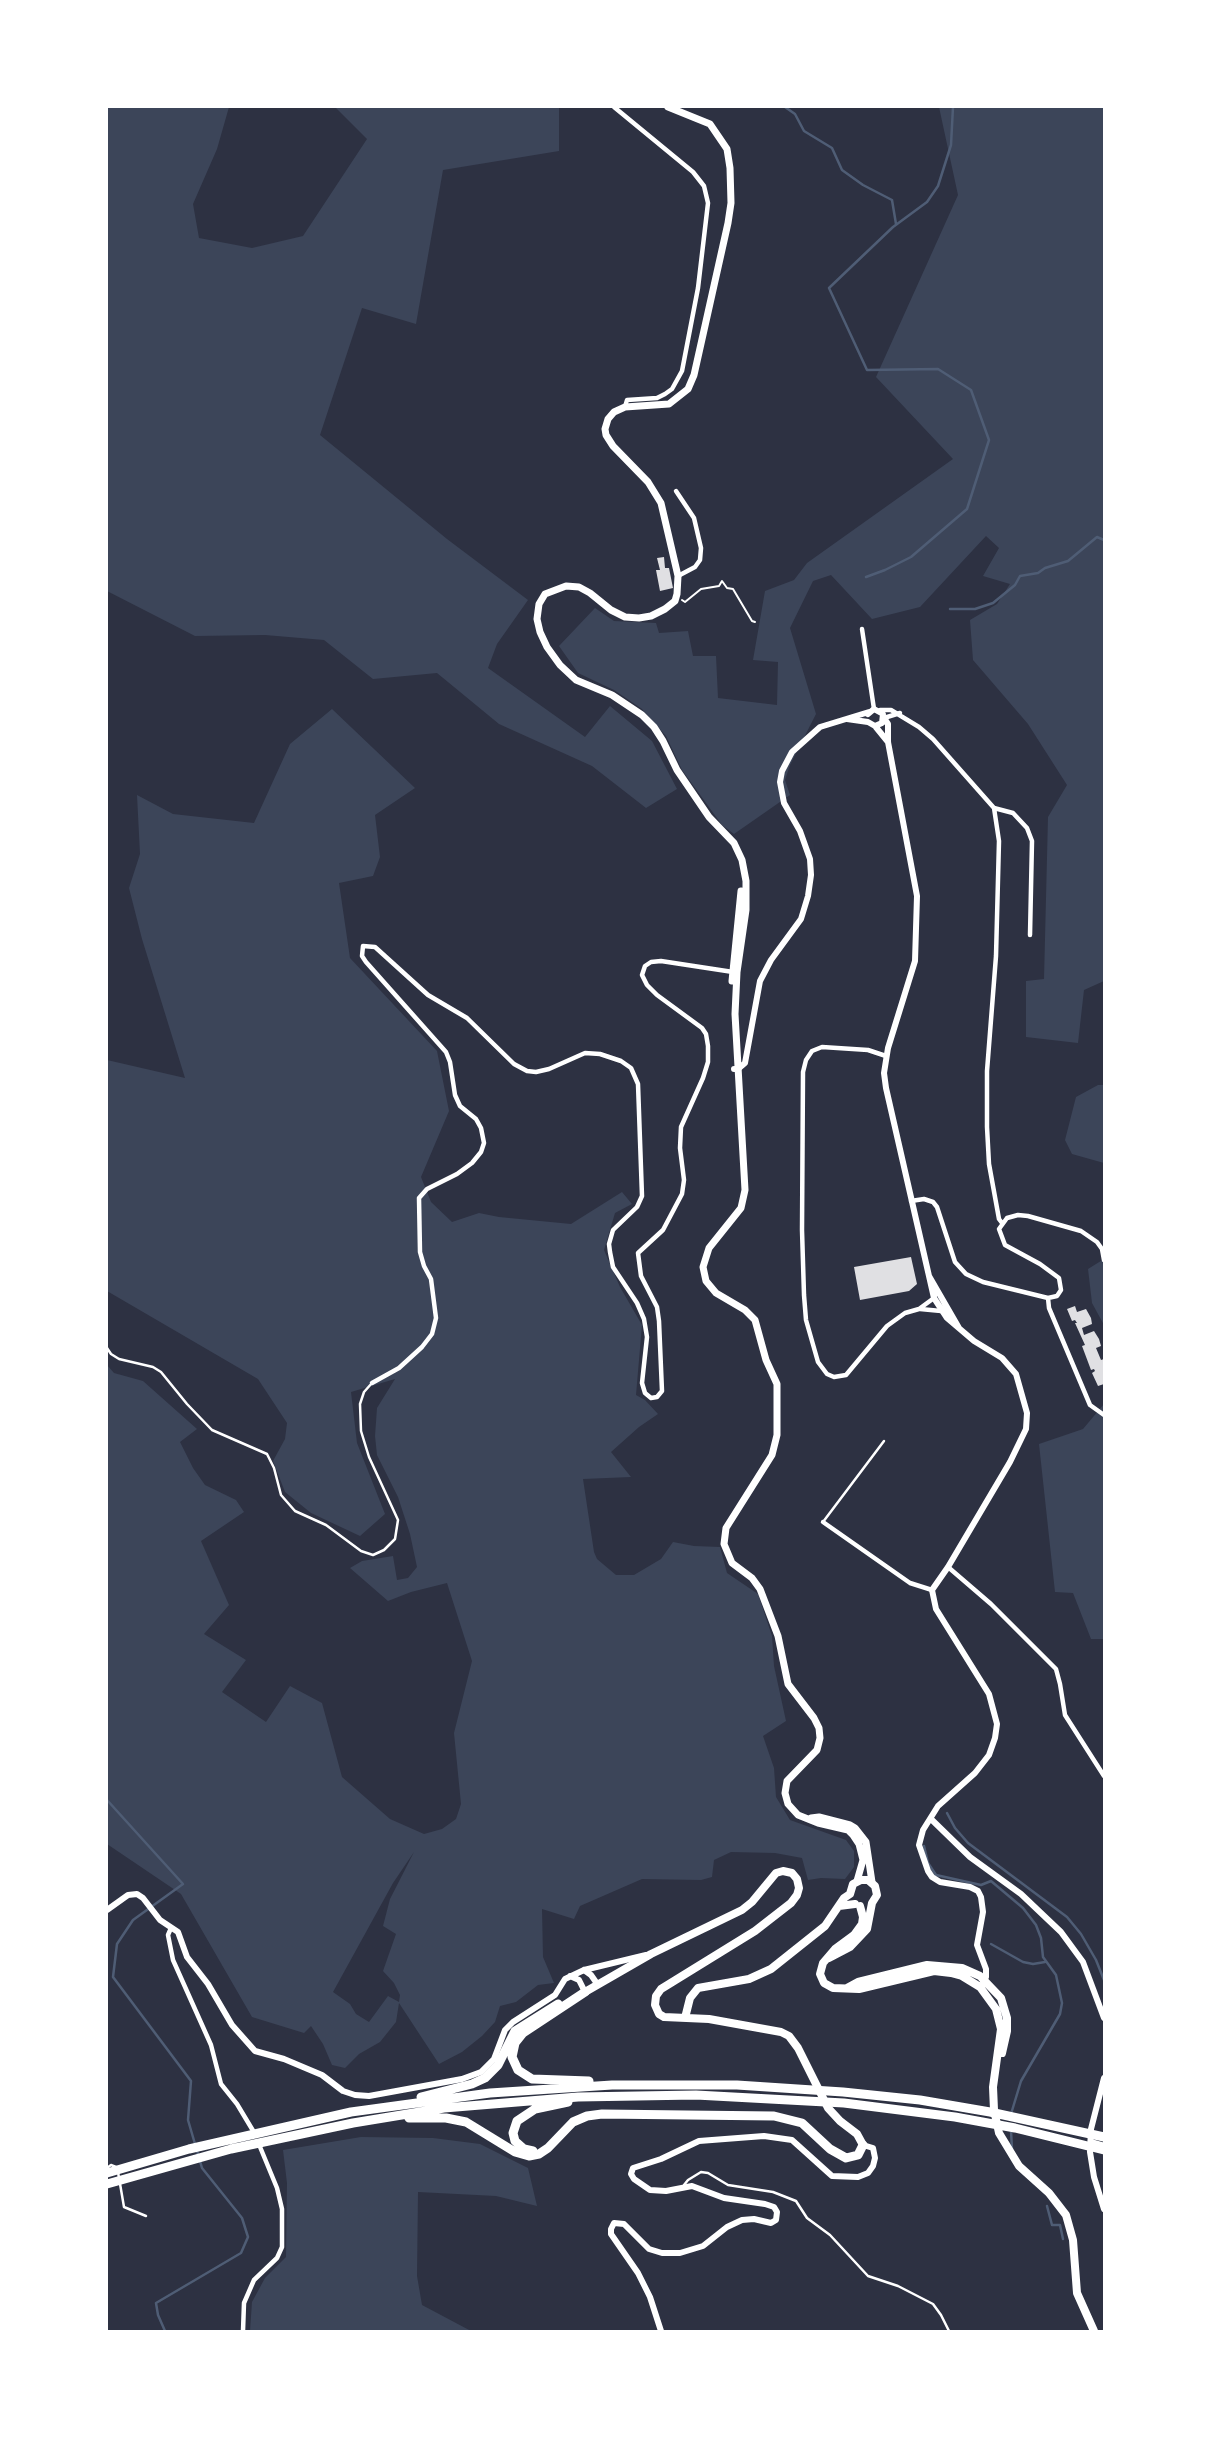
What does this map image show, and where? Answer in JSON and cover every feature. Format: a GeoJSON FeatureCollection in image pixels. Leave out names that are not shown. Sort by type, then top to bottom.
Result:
{"type":"FeatureCollection","features":[{"type":"Feature","properties":{"kind":"highway"},"geometry":{"type":"LineString","coordinates":[[585,1992],[519,2037],[512,2053],[516,2068],[524,2075],[538,2080],[779,2087],[843,2092],[933,2102],[1022,2118],[1104,2137]]}},
{"type":"Feature","properties":{"kind":"highway"},"geometry":{"type":"LineString","coordinates":[[107,2170],[189,2148],[377,2107],[481,2080],[498,2065],[515,2031],[537,2016],[585,1992]]}},
{"type":"Feature","properties":{"kind":"highway"},"geometry":{"type":"LineString","coordinates":[[377,2107],[531,2090],[658,2084]]}},
{"type":"Feature","properties":{"kind":"highway"},"geometry":{"type":"LineString","coordinates":[[545,2150],[528,2151],[517,2144],[513,2130],[519,2119],[540,2108],[602,2096]]}},
{"type":"Feature","properties":{"kind":"highway"},"geometry":{"type":"LineString","coordinates":[[107,2184],[242,2146],[372,2119],[486,2104],[602,2096],[782,2098],[934,2113],[1104,2147]]}},
{"type":"Feature","properties":{"kind":"highway"},"geometry":{"type":"LineString","coordinates":[[372,2119],[459,2120],[475,2126],[519,2154],[534,2155],[545,2150],[573,2122],[582,2117],[602,2114],[774,2116],[802,2123],[835,2153],[846,2158],[858,2155],[863,2145]]}},
{"type":"Feature","properties":{"kind":"main road"},"geometry":{"type":"LineString","coordinates":[[668,107],[710,124],[719,134],[727,149],[730,168],[730,214],[694,375],[688,389],[669,404],[625,407],[614,412],[605,429],[613,446],[656,492],[661,503],[679,587],[675,601],[651,615],[639,618],[625,617],[579,587],[566,586],[545,594],[539,604],[537,619],[547,647],[559,665],[576,680],[612,695],[632,708],[653,727],[677,770],[709,817],[739,850],[746,881],[746,910],[735,972],[735,1014],[736,1069],[745,1190],[741,1208],[709,1248],[703,1274],[716,1293],[746,1310],[755,1320],[766,1360],[777,1384],[777,1434],[772,1455],[729,1523],[724,1544],[732,1563],[752,1578],[760,1588],[778,1636],[788,1684],[819,1727],[817,1750],[791,1775],[785,1788],[786,1799],[792,1810],[810,1819],[848,1830],[856,1838],[863,1860],[850,1894],[825,1926],[764,1974],[739,1982],[698,1987],[690,1998],[685,2018]]}},
{"type":"Feature","properties":{"kind":"main road"},"geometry":{"type":"LineString","coordinates":[[810,1819],[819,1817],[855,1828],[866,1842],[872,1882],[877,1895],[872,1903],[864,1934],[850,1947],[828,1959]]}},
{"type":"Feature","properties":{"kind":"main road"},"geometry":{"type":"LineString","coordinates":[[585,1992],[651,1954],[742,1910],[776,1873],[786,1871],[797,1879],[799,1888],[797,1895],[785,1909],[658,1992],[655,2002],[659,2014],[669,2018],[739,2024],[789,2036],[798,2048],[828,2108],[857,2134],[863,2145]]}},
{"type":"Feature","properties":{"kind":"main road"},"geometry":{"type":"LineString","coordinates":[[857,1881],[864,1879],[872,1882]]}},
{"type":"Feature","properties":{"kind":"main road"},"geometry":{"type":"LineString","coordinates":[[850,1894],[863,1917],[859,1930],[835,1949],[821,1968],[822,1980],[833,1988],[876,1986],[934,1971],[962,1976],[982,1984],[1000,2018],[993,2087],[993,2110],[999,2133],[1019,2166],[1058,2202],[1066,2215],[1073,2240],[1077,2293],[1094,2331]]}},
{"type":"Feature","properties":{"kind":"main road"},"geometry":{"type":"LineString","coordinates":[[839,1906],[872,1903]]}},
{"type":"Feature","properties":{"kind":"street"},"geometry":{"type":"LineString","coordinates":[[614,107],[693,172],[704,186],[708,203],[698,288],[682,371],[672,389],[665,394],[657,398],[627,400],[625,407]]}},
{"type":"Feature","properties":{"kind":"street"},"geometry":{"type":"LineString","coordinates":[[676,491],[694,518],[701,548],[700,560],[695,567],[678,576]]}},
{"type":"Feature","properties":{"kind":"street"},"geometry":{"type":"LineString","coordinates":[[862,629],[875,710],[888,724],[888,742],[917,896],[915,961],[886,1056],[886,1088],[934,1298],[954,1325],[1002,1358],[1016,1374],[1026,1405],[1027,1422],[1010,1462],[932,1590],[936,1609],[989,1695],[997,1724],[993,1746],[985,1762],[937,1806],[923,1830],[919,1845],[928,1871],[940,1882],[970,1887],[978,1891],[981,1897],[983,1912],[976,1945],[986,1969],[982,1984]]}},
{"type":"Feature","properties":{"kind":"street"},"geometry":{"type":"LineString","coordinates":[[875,710],[867,717],[888,742]]}},
{"type":"Feature","properties":{"kind":"street"},"geometry":{"type":"LineString","coordinates":[[736,1069],[745,1063],[760,981],[771,960],[802,919],[811,875],[805,844],[785,803],[780,782],[782,771],[799,743],[820,727],[875,710],[900,713],[933,739],[994,808],[999,841],[996,956],[987,1071],[987,1127],[989,1164],[1002,1223]]}},
{"type":"Feature","properties":{"kind":"street"},"geometry":{"type":"LineString","coordinates":[[845,719],[882,723],[884,718],[900,713]]}},
{"type":"Feature","properties":{"kind":"street"},"geometry":{"type":"LineString","coordinates":[[994,808],[1013,813],[1027,828],[1032,841],[1030,935]]}},
{"type":"Feature","properties":{"kind":"street"},"geometry":{"type":"LineString","coordinates":[[372,1383],[399,1368],[432,1334],[436,1318],[431,1279],[420,1252],[419,1198],[427,1189],[472,1163],[484,1143],[476,1119],[460,1106],[455,1095],[446,1052],[366,962],[362,956],[363,946],[375,947],[428,995],[467,1018],[514,1064],[527,1070],[536,1072],[549,1069],[585,1053],[600,1054],[621,1061],[631,1068],[638,1084],[642,1196],[636,1207],[613,1230],[610,1252],[614,1267],[644,1319],[647,1336],[642,1383],[645,1393],[651,1398],[657,1397],[662,1391],[659,1321],[657,1307],[641,1276],[638,1253],[663,1230],[682,1194],[684,1180],[680,1148],[681,1127],[708,1062],[708,1046],[702,1028],[657,995],[642,975],[645,966],[661,961],[735,972]]}},
{"type":"Feature","properties":{"kind":"street"},"geometry":{"type":"LineString","coordinates":[[886,1056],[868,1050],[822,1047],[812,1051],[803,1072],[804,1295],[806,1320],[818,1362],[827,1374],[834,1377],[846,1375],[887,1325],[934,1298],[936,1289]]}},
{"type":"Feature","properties":{"kind":"street"},"geometry":{"type":"LineString","coordinates":[[911,1201],[924,1199],[933,1202],[955,1262],[960,1270],[983,1282],[1048,1298],[1056,1296],[1061,1290],[1059,1278],[1005,1245],[999,1229],[1007,1218],[1028,1216],[1081,1231],[1097,1242],[1102,1249],[1104,1260]]}},
{"type":"Feature","properties":{"kind":"street"},"geometry":{"type":"LineString","coordinates":[[929,1276],[959,1328]]}},
{"type":"Feature","properties":{"kind":"street"},"geometry":{"type":"LineString","coordinates":[[1048,1298],[1049,1308],[1090,1405],[1104,1415]]}},
{"type":"Feature","properties":{"kind":"street"},"geometry":{"type":"LineString","coordinates":[[919,1309],[942,1311]]}},
{"type":"Feature","properties":{"kind":"street"},"geometry":{"type":"LineString","coordinates":[[823,1522],[910,1583],[932,1590]]}},
{"type":"Feature","properties":{"kind":"street"},"geometry":{"type":"LineString","coordinates":[[948,1567],[990,1604],[1056,1670],[1065,1715],[1104,1776]]}},
{"type":"Feature","properties":{"kind":"street"},"geometry":{"type":"LineString","coordinates":[[931,1819],[970,1857],[1021,1894],[1061,1932],[1083,1962],[1104,2018]]}},
{"type":"Feature","properties":{"kind":"street"},"geometry":{"type":"LineString","coordinates":[[107,1910],[128,1895],[137,1894],[143,1898],[160,1920],[178,1932],[187,1957],[208,1984],[232,2025],[255,2051],[311,2070],[343,2091],[355,2095],[369,2096],[435,2084],[481,2072],[494,2059],[505,2030],[555,1995],[562,1982],[570,1976],[584,1970],[651,1954]]}},
{"type":"Feature","properties":{"kind":"street"},"geometry":{"type":"LineString","coordinates":[[171,1928],[168,1935],[173,1961],[211,2045],[221,2084],[251,2124],[277,2188],[282,2209],[282,2247],[277,2258],[254,2280],[244,2303],[243,2331]]}},
{"type":"Feature","properties":{"kind":"street"},"geometry":{"type":"LineString","coordinates":[[584,1970],[597,1985]]}},
{"type":"Feature","properties":{"kind":"street"},"geometry":{"type":"LineString","coordinates":[[570,1976],[579,1980],[585,1992]]}},
{"type":"Feature","properties":{"kind":"street"},"geometry":{"type":"LineString","coordinates":[[1104,2077],[1090,2140],[1091,2164],[1104,2209]]}},
{"type":"Feature","properties":{"kind":"street"},"geometry":{"type":"LineString","coordinates":[[661,2331],[644,2285],[625,2251],[611,2234],[614,2223],[624,2224],[649,2249],[662,2253],[680,2253],[703,2246],[727,2227],[742,2220],[754,2219],[771,2223],[776,2220],[777,2212],[774,2207],[765,2204],[724,2198],[692,2186],[666,2191],[650,2190],[634,2179],[631,2174],[634,2168],[661,2159],[699,2140],[764,2136],[792,2140],[832,2176],[858,2177],[868,2173],[875,2158],[873,2148],[863,2145]]}},
{"type":"Feature","properties":{"kind":"street"},"geometry":{"type":"LineString","coordinates":[[1090,2140],[1104,2147]]}},
{"type":"Feature","properties":{"kind":"lane"},"geometry":{"type":"LineString","coordinates":[[107,1348],[119,1359],[153,1367],[162,1372],[212,1430],[267,1454],[274,1468],[281,1495],[295,1511],[326,1525],[361,1551],[373,1555],[384,1550],[395,1539],[398,1520],[369,1457],[361,1431],[360,1404],[372,1383]]}},
{"type":"Feature","properties":{"kind":"lane"},"geometry":{"type":"LineString","coordinates":[[823,1522],[884,1441]]}},
{"type":"Feature","properties":{"kind":"lane"},"geometry":{"type":"LineString","coordinates":[[107,2170],[111,2165],[117,2168],[124,2207],[146,2216]]}},
{"type":"Feature","properties":{"kind":"lane"},"geometry":{"type":"LineString","coordinates":[[682,2188],[688,2180],[701,2172],[708,2173],[728,2185],[773,2192],[796,2201],[807,2218],[830,2235],[868,2276],[898,2286],[933,2304],[948,2331]]}},
{"type":"Feature","properties":{"kind":"path"},"geometry":{"type":"LineString","coordinates":[[675,601],[685,602],[701,589],[719,586],[722,581],[727,588],[733,589],[751,621],[755,622]]}},
{"type":"Feature","properties":{"kind":"shaded area"},"geometry":{"type":"Polygon","coordinates":[[[107,107],[229,107],[217,149],[193,204],[199,238],[252,248],[303,236],[367,139],[335,107],[559,107],[559,151],[443,170],[416,324],[362,308],[320,435],[447,539],[528,600],[497,644],[488,668],[585,737],[610,706],[652,741],[677,789],[646,808],[592,766],[499,724],[437,673],[373,679],[324,640],[265,635],[195,636],[107,591],[107,107]]]}},
{"type":"Feature","properties":{"kind":"shaded area"},"geometry":{"type":"Polygon","coordinates":[[[939,107],[1104,107],[1104,981],[1084,990],[1078,1043],[1026,1037],[1026,981],[1044,979],[1048,817],[1067,785],[1028,724],[973,660],[970,620],[997,604],[1010,584],[983,576],[999,548],[986,536],[920,607],[872,619],[831,575],[813,581],[790,628],[816,714],[785,780],[790,795],[734,834],[722,825],[682,770],[666,736],[642,709],[614,690],[578,673],[559,646],[595,608],[614,621],[656,623],[659,633],[688,631],[693,656],[716,656],[718,698],[777,705],[778,662],[753,660],[765,591],[794,580],[807,563],[953,459],[876,377],[958,195],[939,107]]]}},
{"type":"Feature","properties":{"kind":"shaded area"},"geometry":{"type":"Polygon","coordinates":[[[332,709],[415,788],[375,815],[380,857],[373,876],[339,883],[350,958],[437,1051],[449,1111],[421,1177],[431,1202],[452,1222],[479,1213],[571,1224],[622,1192],[632,1204],[615,1213],[604,1250],[620,1287],[642,1325],[636,1395],[658,1414],[611,1452],[631,1477],[583,1479],[597,1559],[616,1575],[634,1575],[661,1559],[673,1542],[720,1547],[727,1573],[758,1594],[772,1636],[774,1666],[786,1721],[763,1736],[774,1768],[776,1797],[790,1820],[846,1840],[854,1851],[854,1867],[845,1879],[808,1880],[802,1858],[775,1853],[731,1852],[714,1860],[712,1877],[701,1880],[642,1879],[580,1906],[574,1919],[542,1909],[543,1957],[554,1983],[538,1985],[516,2002],[500,2006],[495,2022],[482,2036],[462,2052],[439,2064],[399,2003],[396,2022],[380,2042],[359,2054],[345,2068],[332,2065],[311,2026],[304,2033],[252,2017],[181,1894],[107,1844],[107,1365],[114,1373],[143,1381],[197,1429],[180,1442],[193,1468],[205,1485],[236,1500],[244,1512],[201,1541],[229,1605],[204,1634],[246,1660],[222,1692],[266,1722],[290,1686],[322,1703],[342,1777],[390,1819],[424,1834],[442,1829],[456,1819],[461,1804],[454,1733],[472,1661],[447,1583],[388,1601],[350,1568],[362,1561],[393,1556],[397,1580],[408,1578],[417,1567],[398,1497],[377,1455],[377,1408],[395,1379],[351,1392],[357,1443],[385,1514],[360,1536],[311,1513],[285,1492],[273,1461],[285,1439],[287,1423],[258,1379],[107,1291],[107,1060],[185,1078],[129,888],[140,854],[137,795],[173,814],[254,823],[290,744],[332,709]],[[414,1852],[393,1883],[333,1992],[350,2004],[356,2014],[369,2022],[388,1996],[399,2002],[400,1995],[394,1983],[383,1971],[396,1934],[383,1926],[390,1899],[414,1852]]]}},
{"type":"Feature","properties":{"kind":"shaded area"},"geometry":{"type":"Polygon","coordinates":[[[1098,1085],[1104,1085],[1104,1163],[1072,1154],[1065,1140],[1076,1097],[1098,1085]]]}},
{"type":"Feature","properties":{"kind":"shaded area"},"geometry":{"type":"Polygon","coordinates":[[[1104,1259],[1104,1325],[1092,1303],[1088,1269],[1104,1259]]]}},
{"type":"Feature","properties":{"kind":"shaded area"},"geometry":{"type":"Polygon","coordinates":[[[1104,1404],[1104,1639],[1091,1639],[1073,1593],[1055,1592],[1039,1444],[1083,1429],[1104,1404]]]}},
{"type":"Feature","properties":{"kind":"shaded area"},"geometry":{"type":"Polygon","coordinates":[[[361,2137],[433,2138],[480,2144],[528,2168],[537,2206],[496,2196],[418,2192],[417,2276],[422,2305],[471,2331],[250,2331],[252,2302],[265,2278],[286,2257],[287,2183],[283,2150],[361,2137]]]}},
{"type":"Feature","properties":{"kind":"building"},"geometry":{"type":"Polygon","coordinates":[[[664,557],[665,568],[669,568],[673,588],[660,591],[657,558],[664,557]]]}},
{"type":"Feature","properties":{"kind":"building"},"geometry":{"type":"Polygon","coordinates":[[[911,1257],[917,1284],[909,1291],[860,1300],[854,1267],[911,1257]]]}},
{"type":"Feature","properties":{"kind":"building"},"geometry":{"type":"Polygon","coordinates":[[[1075,1306],[1077,1312],[1086,1309],[1091,1318],[1092,1324],[1082,1328],[1084,1335],[1094,1331],[1099,1339],[1101,1346],[1096,1348],[1101,1360],[1104,1359],[1104,1384],[1098,1386],[1092,1373],[1095,1371],[1091,1370],[1082,1346],[1085,1345],[1077,1323],[1072,1321],[1067,1309],[1075,1306]]]}},
{"type":"Feature","properties":{"kind":"waterway"},"geometry":{"type":"LineString","coordinates":[[785,107],[795,114],[804,131],[832,148],[842,170],[892,200],[896,224]]}},
{"type":"Feature","properties":{"kind":"waterway"},"geometry":{"type":"LineString","coordinates":[[866,577],[911,557],[967,509],[989,440],[971,390],[938,369],[867,370],[829,288],[893,227],[927,202],[938,186],[951,145],[953,107]]}},
{"type":"Feature","properties":{"kind":"waterway"},"geometry":{"type":"LineString","coordinates":[[950,609],[975,609],[993,603],[1015,585],[1020,576],[1038,573],[1068,561],[1097,537],[1104,540]]}},
{"type":"Feature","properties":{"kind":"waterway"},"geometry":{"type":"LineString","coordinates":[[107,1800],[183,1884],[133,1920],[117,1944],[113,1977],[191,2081],[188,2120],[202,2168],[242,2218],[248,2237],[241,2253],[156,2303],[165,2331]]}},
{"type":"Feature","properties":{"kind":"waterway"},"geometry":{"type":"LineString","coordinates":[[947,1813],[968,1843],[1067,1917],[1081,1934],[1104,1980]]}},
{"type":"Feature","properties":{"kind":"waterway"},"geometry":{"type":"LineString","coordinates":[[924,1846],[928,1863],[936,1875],[981,1885],[991,1881],[1023,1908],[1036,1925],[1041,1938],[1043,1957],[1056,1975],[1062,2003],[1060,2014],[1021,2081],[1011,2114]]}},
{"type":"Feature","properties":{"kind":"waterway"},"geometry":{"type":"LineString","coordinates":[[991,1944],[1023,1962],[1045,1962]]}},
{"type":"Feature","properties":{"kind":"waterway"},"geometry":{"type":"LineString","coordinates":[[1011,2131],[1012,2149]]}},
{"type":"Feature","properties":{"kind":"waterway"},"geometry":{"type":"LineString","coordinates":[[1047,2206],[1052,2225],[1060,2225],[1063,2239]]}}]}
